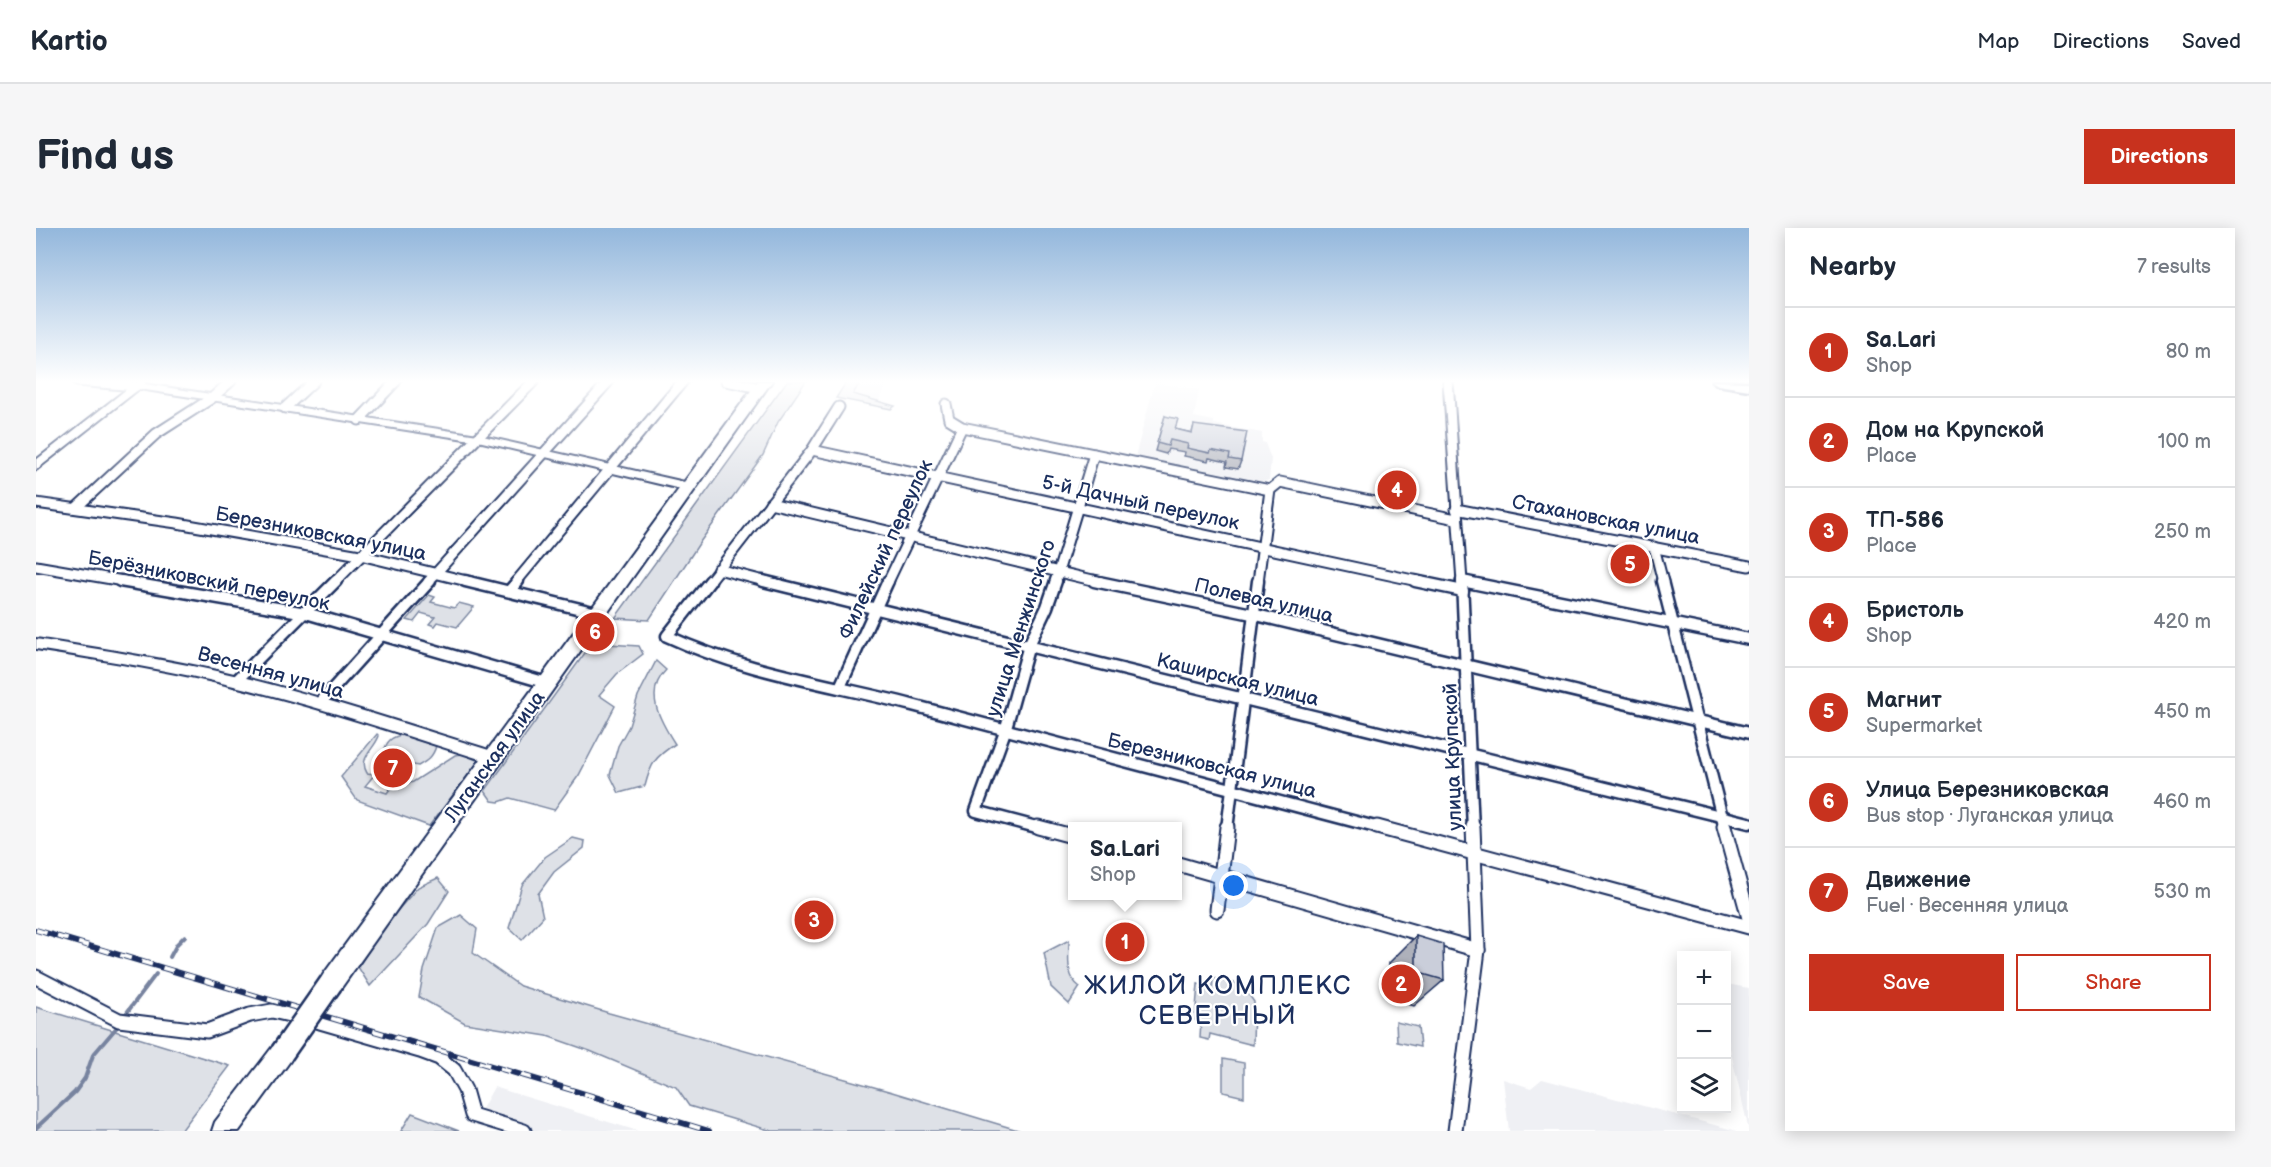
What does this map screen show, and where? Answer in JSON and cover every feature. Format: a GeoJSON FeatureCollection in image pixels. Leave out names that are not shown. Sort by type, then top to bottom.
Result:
{"type":"FeatureCollection","features":[{"type":"Feature","properties":{"kind":"highway","name":"Луганская улица"},"geometry":{"type":"LineString","coordinates":[[224,1131],[735,423]]}},
{"type":"Feature","properties":{"kind":"street"},"geometry":{"type":"LineString","coordinates":[[36,466],[90,423]]}},
{"type":"Feature","properties":{"kind":"street"},"geometry":{"type":"LineString","coordinates":[[76,508],[156,434],[173,423]]}},
{"type":"Feature","properties":{"kind":"street"},"geometry":{"type":"LineString","coordinates":[[380,423],[478,438],[689,487]]}},
{"type":"Feature","properties":{"kind":"street"},"geometry":{"type":"LineString","coordinates":[[236,681],[493,423]]}},
{"type":"Feature","properties":{"kind":"street"},"geometry":{"type":"LineString","coordinates":[[320,703],[571,423]]}},
{"type":"Feature","properties":{"kind":"street"},"geometry":{"type":"LineString","coordinates":[[509,591],[649,423]]}},
{"type":"Feature","properties":{"kind":"street"},"geometry":{"type":"LineString","coordinates":[[718,569],[812,450],[828,423]]}},
{"type":"Feature","properties":{"kind":"street"},"geometry":{"type":"LineString","coordinates":[[952,423],[1270,490],[1264,547],[1252,614],[1217,910]]}},
{"type":"Feature","properties":{"kind":"street","name":"улица Крупской"},"geometry":{"type":"LineString","coordinates":[[1451,423],[1467,667],[1478,950],[1455,1131]]}},
{"type":"Feature","properties":{"kind":"street","name":"Филейский переулок"},"geometry":{"type":"LineString","coordinates":[[840,687],[908,537],[962,426]]}},
{"type":"Feature","properties":{"kind":"street","name":"5-й Дачный переулок"},"geometry":{"type":"LineString","coordinates":[[812,450],[1264,547],[1749,639]]}},
{"type":"Feature","properties":{"kind":"street","name":"улица Менжинского"},"geometry":{"type":"LineString","coordinates":[[1068,835],[976,811],[1005,731],[1029,645],[1047,608],[1094,454]]}},
{"type":"Feature","properties":{"kind":"street","name":"Стахановская улица"},"geometry":{"type":"LineString","coordinates":[[1270,490],[1280,482],[1654,547],[1749,566]]}},
{"type":"Feature","properties":{"kind":"street","name":"Березниковская улица"},"geometry":{"type":"LineString","coordinates":[[36,503],[360,555],[597,613]]}},
{"type":"Feature","properties":{"kind":"street","name":"Полевая улица"},"geometry":{"type":"LineString","coordinates":[[770,503],[1058,573],[1252,614],[1699,723],[1749,733]]}},
{"type":"Feature","properties":{"kind":"street"},"geometry":{"type":"LineString","coordinates":[[1654,547],[1721,816],[1749,918]]}},
{"type":"Feature","properties":{"kind":"street","name":"Берёзниковский переулок"},"geometry":{"type":"LineString","coordinates":[[36,566],[306,613],[548,683]]}},
{"type":"Feature","properties":{"kind":"street","name":"Березниковская улица"},"geometry":{"type":"LineString","coordinates":[[718,569],[667,636],[701,652],[744,666],[840,687],[1232,788],[1749,927]]}},
{"type":"Feature","properties":{"kind":"street","name":"Каширская улица"},"geometry":{"type":"LineString","coordinates":[[718,569],[875,611],[1029,645],[1470,757],[1749,823]]}},
{"type":"Feature","properties":{"kind":"street","name":"Весенняя улица"},"geometry":{"type":"LineString","coordinates":[[36,644],[147,662],[236,681],[320,703],[492,757]]}},
{"type":"Feature","properties":{"kind":"street"},"geometry":{"type":"LineString","coordinates":[[1182,865],[1478,950]]}},
{"type":"Feature","properties":{"kind":"street"},"geometry":{"type":"LineString","coordinates":[[36,977],[119,1020],[207,1031],[250,1015],[272,1011],[320,1022],[420,1051],[439,1058],[454,1070],[465,1090],[472,1114],[524,1131]]}},
{"type":"Feature","properties":{"kind":"shaded area"},"geometry":{"type":"Polygon","coordinates":[[[756,423],[777,423],[763,455],[700,542],[649,620],[615,618],[756,423]]]}},
{"type":"Feature","properties":{"kind":"shaded area"},"geometry":{"type":"Polygon","coordinates":[[[1144,423],[1214,423],[1262,433],[1262,442],[1265,443],[1271,459],[1269,480],[1260,483],[1135,457],[1144,423]]]}},
{"type":"Feature","properties":{"kind":"shaded area"},"geometry":{"type":"Polygon","coordinates":[[[429,595],[435,597],[431,602],[454,608],[459,603],[474,607],[457,627],[438,622],[435,626],[429,624],[435,617],[421,613],[414,622],[407,620],[429,595]]]}},
{"type":"Feature","properties":{"kind":"shaded area"},"geometry":{"type":"Polygon","coordinates":[[[608,644],[639,646],[643,654],[617,674],[599,695],[615,706],[579,775],[554,810],[510,798],[499,802],[492,801],[485,791],[590,646],[608,644]]]}},
{"type":"Feature","properties":{"kind":"shaded area"},"geometry":{"type":"Polygon","coordinates":[[[656,661],[666,670],[656,688],[657,707],[664,726],[675,744],[655,761],[645,786],[619,793],[610,775],[618,746],[629,726],[638,696],[656,661]]]}},
{"type":"Feature","properties":{"kind":"shaded area"},"geometry":{"type":"Polygon","coordinates":[[[377,734],[379,736],[377,741],[364,763],[367,773],[375,774],[365,786],[387,793],[390,789],[413,782],[455,755],[463,754],[479,761],[429,826],[357,800],[341,777],[377,734]]]}},
{"type":"Feature","properties":{"kind":"shaded area"},"geometry":{"type":"Polygon","coordinates":[[[402,735],[436,746],[433,753],[418,766],[387,759],[384,751],[390,740],[402,735]]]}},
{"type":"Feature","properties":{"kind":"shaded area"},"geometry":{"type":"Polygon","coordinates":[[[573,838],[585,841],[584,848],[554,872],[538,894],[543,917],[522,940],[509,928],[522,885],[545,857],[573,838]]]}},
{"type":"Feature","properties":{"kind":"shaded area"},"geometry":{"type":"Polygon","coordinates":[[[438,878],[449,891],[428,924],[370,986],[358,967],[385,925],[418,887],[438,878]]]}},
{"type":"Feature","properties":{"kind":"shaded area"},"geometry":{"type":"Polygon","coordinates":[[[461,915],[477,929],[473,953],[520,986],[1021,1131],[772,1131],[689,1106],[676,1087],[590,1051],[547,1036],[465,1023],[419,997],[424,970],[438,928],[461,915]]]}},
{"type":"Feature","properties":{"kind":"shaded area"},"geometry":{"type":"Polygon","coordinates":[[[1069,940],[1070,972],[1075,983],[1080,987],[1069,1004],[1051,987],[1044,953],[1069,940]]]}},
{"type":"Feature","properties":{"kind":"shaded area"},"geometry":{"type":"Polygon","coordinates":[[[1213,978],[1242,985],[1254,1002],[1253,1045],[1210,1034],[1209,1040],[1200,1038],[1201,1022],[1195,1020],[1198,984],[1212,987],[1213,978]]]}},
{"type":"Feature","properties":{"kind":"shaded area"},"geometry":{"type":"Polygon","coordinates":[[[1731,985],[1749,988],[1749,1131],[1731,1052],[1731,985]]]}},
{"type":"Feature","properties":{"kind":"shaded area"},"geometry":{"type":"Polygon","coordinates":[[[36,1007],[230,1066],[181,1131],[36,1131],[36,1007]]]}},
{"type":"Feature","properties":{"kind":"shaded area"},"geometry":{"type":"Polygon","coordinates":[[[1396,1022],[1418,1027],[1420,1047],[1397,1042],[1396,1022]]]}},
{"type":"Feature","properties":{"kind":"shaded area"},"geometry":{"type":"Polygon","coordinates":[[[1223,1059],[1244,1063],[1244,1097],[1223,1092],[1223,1059]]]}},
{"type":"Feature","properties":{"kind":"shaded area"},"geometry":{"type":"Polygon","coordinates":[[[1503,1079],[1531,1088],[1542,1079],[1737,1131],[1509,1131],[1503,1079]]]}},
{"type":"Feature","properties":{"kind":"shaded area"},"geometry":{"type":"Polygon","coordinates":[[[494,1087],[638,1131],[492,1131],[473,1125],[494,1087]]]}},
{"type":"Feature","properties":{"kind":"shaded area"},"geometry":{"type":"Polygon","coordinates":[[[412,1113],[459,1131],[401,1131],[412,1113]]]}},
{"type":"Feature","properties":{"kind":"building"},"geometry":{"type":"Polygon","coordinates":[[[1163,423],[1177,423],[1175,429],[1192,433],[1194,425],[1247,432],[1241,461],[1229,459],[1230,454],[1187,448],[1188,444],[1170,440],[1168,446],[1157,443],[1163,423]]]}},
{"type":"Feature","properties":{"kind":"building"},"geometry":{"type":"Polygon","coordinates":[[[811,905],[821,908],[815,922],[805,918],[811,905]]]}},
{"type":"Feature","properties":{"kind":"building"},"geometry":{"type":"Polygon","coordinates":[[[1416,936],[1443,944],[1444,980],[1416,972],[1416,936]]]}},
{"type":"Feature","properties":{"kind":"waterway"},"geometry":{"type":"LineString","coordinates":[[170,957],[177,944],[185,936]]}},
{"type":"Feature","properties":{"kind":"waterway"},"geometry":{"type":"LineString","coordinates":[[125,1015],[156,974]]}},
{"type":"Feature","properties":{"kind":"waterway"},"geometry":{"type":"LineString","coordinates":[[36,1128],[75,1092],[85,1078],[93,1055],[117,1027]]}},
{"type":"Feature","properties":{"kind":"railway"},"geometry":{"type":"LineString","coordinates":[[36,930],[709,1131]]}},
{"type":"Feature","properties":{"kind":"place","name":"Бристоль"},"geometry":{"type":"Point","coordinates":[1397,490]}},
{"type":"Feature","properties":{"kind":"place","name":"Магнит"},"geometry":{"type":"Point","coordinates":[1630,564]}},
{"type":"Feature","properties":{"kind":"place","name":"Улица Березниковская"},"geometry":{"type":"Point","coordinates":[595,632]}},
{"type":"Feature","properties":{"kind":"place","name":"Движение"},"geometry":{"type":"Point","coordinates":[393,768]}},
{"type":"Feature","properties":{"kind":"place","name":"ТП-586"},"geometry":{"type":"Point","coordinates":[814,920]}},
{"type":"Feature","properties":{"kind":"place","name":"Sa.Lari"},"geometry":{"type":"Point","coordinates":[1125,942]}},
{"type":"Feature","properties":{"kind":"place","name":"Дом на Крупской"},"geometry":{"type":"Point","coordinates":[1401,984]}},
{"type":"Feature","properties":{"kind":"district","name":"ЖИЛОЙ КОМПЛЕКС СЕВЕРНЫЙ"},"geometry":{"type":"Point","coordinates":[1218,1000]}}]}
